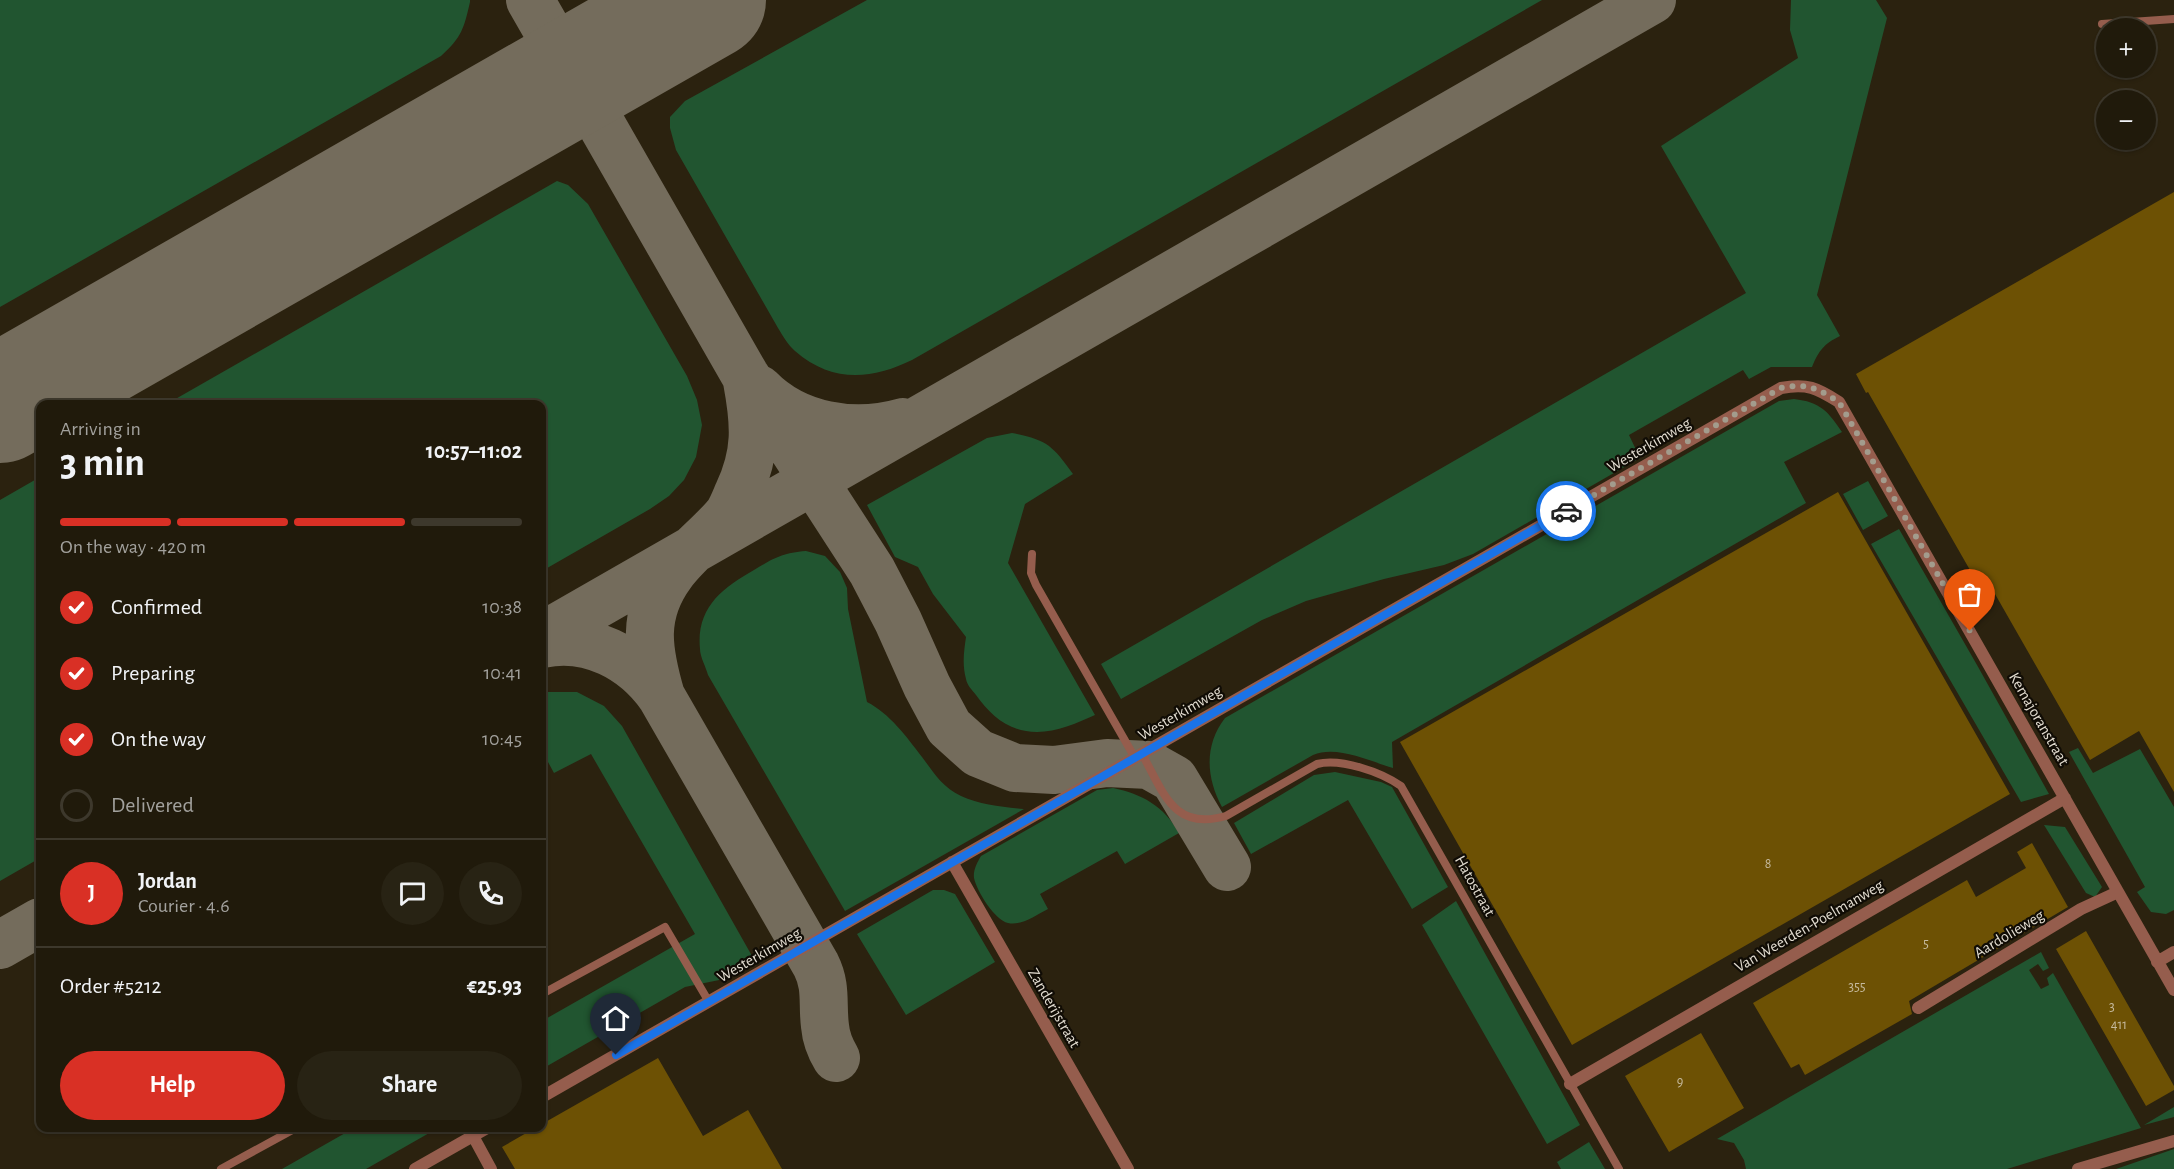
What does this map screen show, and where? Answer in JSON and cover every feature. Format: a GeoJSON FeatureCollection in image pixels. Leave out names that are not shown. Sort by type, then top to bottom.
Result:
{"type":"FeatureCollection","features":[{"type":"Feature","properties":{"kind":"street","name":"Westerkimweg"},"geometry":{"type":"LineString","coordinates":[[546,1095],[1781,388],[1797,385],[1818,388],[1839,402]]}},
{"type":"Feature","properties":{"kind":"street","name":"Kemajoranstraat"},"geometry":{"type":"LineString","coordinates":[[1839,402],[2174,990]]}},
{"type":"Feature","properties":{"kind":"street","name":"Van Weerden-Poelmanweg"},"geometry":{"type":"LineString","coordinates":[[1570,1084],[2065,798]]}},
{"type":"Feature","properties":{"kind":"street","name":"Zanderijstraat"},"geometry":{"type":"LineString","coordinates":[[952,862],[1128,1169]]}},
{"type":"Feature","properties":{"kind":"street","name":"Aardolieweg"},"geometry":{"type":"LineString","coordinates":[[1918,1008],[2081,909],[2118,892]]}},
{"type":"Feature","properties":{"kind":"street"},"geometry":{"type":"LineString","coordinates":[[2157,962],[2174,952]]}},
{"type":"Feature","properties":{"kind":"street"},"geometry":{"type":"LineString","coordinates":[[415,1169],[480,1132]]}},
{"type":"Feature","properties":{"kind":"street"},"geometry":{"type":"LineString","coordinates":[[473,1136],[491,1169]]}},
{"type":"Feature","properties":{"kind":"street"},"geometry":{"type":"LineString","coordinates":[[2078,1169],[2174,1141]]}},
{"type":"Feature","properties":{"kind":"lane"},"geometry":{"type":"LineString","coordinates":[[2156,20],[2174,19]]}},
{"type":"Feature","properties":{"kind":"lane"},"geometry":{"type":"LineString","coordinates":[[1032,554],[1031,573],[1036,585],[1139,756]]}},
{"type":"Feature","properties":{"kind":"lane","name":"Hatostraat"},"geometry":{"type":"LineString","coordinates":[[1139,756],[1178,813],[1193,819],[1211,820],[1226,816],[1317,764],[1329,761],[1390,778],[1401,786],[1619,1169]]}},
{"type":"Feature","properties":{"kind":"lane"},"geometry":{"type":"LineString","coordinates":[[546,992],[665,927],[709,1002]]}},
{"type":"Feature","properties":{"kind":"lane"},"geometry":{"type":"LineString","coordinates":[[220,1169],[289,1132]]}},
{"type":"Feature","properties":{"kind":"green space"},"geometry":{"type":"Polygon","coordinates":[[[0,0],[470,0],[470,2],[461,32],[441,56],[0,307],[0,0]]]}},
{"type":"Feature","properties":{"kind":"green space"},"geometry":{"type":"Polygon","coordinates":[[[867,0],[1542,0],[912,360],[882,372],[852,375],[823,369],[790,346],[676,150],[670,128],[670,117],[685,101],[867,0]]]}},
{"type":"Feature","properties":{"kind":"green space"},"geometry":{"type":"Polygon","coordinates":[[[1791,0],[1876,0],[1887,18],[1817,295],[1840,336],[1823,348],[1812,367],[1771,367],[1749,379],[1743,370],[1629,435],[1640,458],[1473,554],[1444,565],[1306,601],[1262,620],[1121,699],[1101,664],[1746,293],[1661,146],[1798,58],[1790,30],[1791,0]]]}},
{"type":"Feature","properties":{"kind":"green space"},"geometry":{"type":"Polygon","coordinates":[[[557,181],[568,185],[588,204],[687,376],[697,400],[702,425],[696,457],[684,480],[669,496],[546,569],[546,400],[174,400],[557,181]]]}},
{"type":"Feature","properties":{"kind":"green space"},"geometry":{"type":"Polygon","coordinates":[[[1794,399],[1817,405],[1832,418],[1842,432],[1784,462],[1806,503],[1392,742],[1393,768],[1353,755],[1322,752],[1222,807],[1213,785],[1210,762],[1213,739],[1225,718],[1779,401],[1794,399]]]}},
{"type":"Feature","properties":{"kind":"green space"},"geometry":{"type":"Polygon","coordinates":[[[1012,433],[1033,438],[1048,445],[1060,456],[1073,474],[1025,504],[1008,563],[1095,715],[1044,732],[1027,731],[1009,726],[988,710],[971,689],[964,668],[966,637],[933,594],[918,567],[895,557],[867,505],[987,438],[1012,433]]]}},
{"type":"Feature","properties":{"kind":"green space"},"geometry":{"type":"Polygon","coordinates":[[[36,479],[36,860],[0,881],[0,500],[36,479]]]}},
{"type":"Feature","properties":{"kind":"green space"},"geometry":{"type":"Polygon","coordinates":[[[1868,481],[1888,516],[1863,530],[1843,494],[1868,481]]]}},
{"type":"Feature","properties":{"kind":"green space"},"geometry":{"type":"Polygon","coordinates":[[[1899,529],[2049,794],[2021,802],[1871,544],[1899,529]]]}},
{"type":"Feature","properties":{"kind":"green space"},"geometry":{"type":"Polygon","coordinates":[[[806,551],[825,556],[840,572],[847,588],[848,609],[867,702],[897,726],[939,779],[954,792],[984,804],[1024,809],[845,911],[708,675],[700,652],[702,622],[707,611],[722,592],[773,559],[806,551]]]}},
{"type":"Feature","properties":{"kind":"green space"},"geometry":{"type":"Polygon","coordinates":[[[546,692],[577,692],[604,706],[622,726],[756,963],[729,978],[685,987],[546,1067],[546,1019],[695,934],[591,754],[554,773],[546,758],[546,692]]]}},
{"type":"Feature","properties":{"kind":"green space"},"geometry":{"type":"Polygon","coordinates":[[[2078,748],[2093,773],[2140,749],[2174,807],[2174,910],[2166,914],[2151,912],[2137,892],[2145,887],[2069,752],[2078,748]]]}},
{"type":"Feature","properties":{"kind":"green space"},"geometry":{"type":"Polygon","coordinates":[[[1335,772],[1381,782],[1392,787],[1448,887],[1412,909],[1348,800],[1251,854],[1234,823],[1314,775],[1335,772]]]}},
{"type":"Feature","properties":{"kind":"green space"},"geometry":{"type":"Polygon","coordinates":[[[1113,788],[1143,798],[1159,808],[1179,833],[1125,864],[1117,851],[1040,894],[1048,909],[1029,919],[1013,924],[998,917],[983,898],[974,878],[981,856],[1097,790],[1113,788]]]}},
{"type":"Feature","properties":{"kind":"green space"},"geometry":{"type":"Polygon","coordinates":[[[2044,825],[2065,827],[2102,887],[2095,897],[2086,893],[2044,825]]]}},
{"type":"Feature","properties":{"kind":"green space"},"geometry":{"type":"Polygon","coordinates":[[[933,890],[944,890],[955,894],[995,962],[906,1015],[857,934],[933,890]]]}},
{"type":"Feature","properties":{"kind":"green space"},"geometry":{"type":"Polygon","coordinates":[[[1456,901],[1580,1125],[1547,1144],[1422,925],[1456,901]]]}},
{"type":"Feature","properties":{"kind":"green space"},"geometry":{"type":"Polygon","coordinates":[[[2041,952],[2049,968],[2043,971],[2038,964],[2029,970],[2041,989],[2049,985],[2047,978],[2053,973],[2141,1128],[2007,1169],[1746,1169],[1744,1160],[1734,1143],[1717,1139],[2041,952]]]}},
{"type":"Feature","properties":{"kind":"green space"},"geometry":{"type":"Polygon","coordinates":[[[2174,1107],[2174,1117],[2144,1125],[2174,1107]]]}},
{"type":"Feature","properties":{"kind":"green space"},"geometry":{"type":"Polygon","coordinates":[[[347,1132],[431,1132],[366,1169],[282,1169],[347,1132]]]}},
{"type":"Feature","properties":{"kind":"green space"},"geometry":{"type":"Polygon","coordinates":[[[1589,1142],[1605,1169],[1561,1169],[1557,1162],[1589,1142]]]}},
{"type":"Feature","properties":{"kind":"green space"},"geometry":{"type":"Polygon","coordinates":[[[2174,1149],[2174,1169],[2116,1169],[2174,1149]]]}},
{"type":"Feature","properties":{"kind":"building"},"geometry":{"type":"Polygon","coordinates":[[[2174,192],[2174,792],[2139,731],[2090,760],[1995,594],[1986,598],[1856,374],[2174,192]]]}},
{"type":"Feature","properties":{"kind":"building"},"geometry":{"type":"Polygon","coordinates":[[[1838,492],[2010,794],[1572,1045],[1400,742],[1838,492]]]}},
{"type":"Feature","properties":{"kind":"building"},"geometry":{"type":"Polygon","coordinates":[[[2032,843],[2068,907],[1909,1001],[1912,1014],[1805,1075],[1799,1064],[1791,1068],[1753,1003],[1967,880],[1976,897],[2026,868],[2017,852],[2032,843]]]}},
{"type":"Feature","properties":{"kind":"building"},"geometry":{"type":"Polygon","coordinates":[[[2086,931],[2174,1086],[2174,1090],[2146,1106],[2056,949],[2086,931]]]}},
{"type":"Feature","properties":{"kind":"building"},"geometry":{"type":"Polygon","coordinates":[[[1701,1033],[1744,1108],[1669,1152],[1625,1076],[1701,1033]]]}},
{"type":"Feature","properties":{"kind":"building"},"geometry":{"type":"Polygon","coordinates":[[[658,1058],[703,1136],[748,1110],[782,1169],[515,1169],[502,1147],[528,1132],[546,1132],[546,1122],[658,1058]]]}},
{"type":"Feature","properties":{"kind":"taxiway"},"geometry":{"type":"LineString","coordinates":[[530,0],[745,375],[872,571],[949,727],[978,753],[1015,768],[1054,770],[1107,763],[1149,765],[1174,779],[1227,867]]}},
{"type":"Feature","properties":{"kind":"taxiway"},"geometry":{"type":"LineString","coordinates":[[546,634],[1652,0]]}},
{"type":"Feature","properties":{"kind":"taxiway"},"geometry":{"type":"LineString","coordinates":[[598,120],[593,90],[605,62],[655,30]]}},
{"type":"Feature","properties":{"kind":"taxiway"},"geometry":{"type":"LineString","coordinates":[[522,106],[539,90],[549,74],[552,56],[548,32]]}},
{"type":"Feature","properties":{"kind":"taxiway"},"geometry":{"type":"LineString","coordinates":[[661,696],[653,664],[650,634],[655,604],[661,589],[677,566],[728,514],[744,478],[749,465],[753,438],[752,411],[747,381]]}},
{"type":"Feature","properties":{"kind":"taxiway"},"geometry":{"type":"LineString","coordinates":[[759,389],[790,412],[826,425],[865,428],[903,422]]}},
{"type":"Feature","properties":{"kind":"taxiway"},"geometry":{"type":"LineString","coordinates":[[546,644],[577,643],[609,652],[638,670],[661,696],[816,965],[823,988],[826,1035],[836,1058]]}},
{"type":"Feature","properties":{"kind":"taxiway"},"geometry":{"type":"LineString","coordinates":[[0,945],[36,924]]}},
{"type":"Feature","properties":{"kind":"runway"},"geometry":{"type":"LineString","coordinates":[[0,404],[707,0]]}},
{"type":"Feature","properties":{"kind":"way so far"},"geometry":{"type":"LineString","coordinates":[[1566,511],[1781,388],[1797,385],[1818,388],[1839,402],[1970,631]]}},
{"type":"Feature","properties":{"kind":"route"},"geometry":{"type":"LineString","coordinates":[[616,1055],[1566,511]]}}]}
